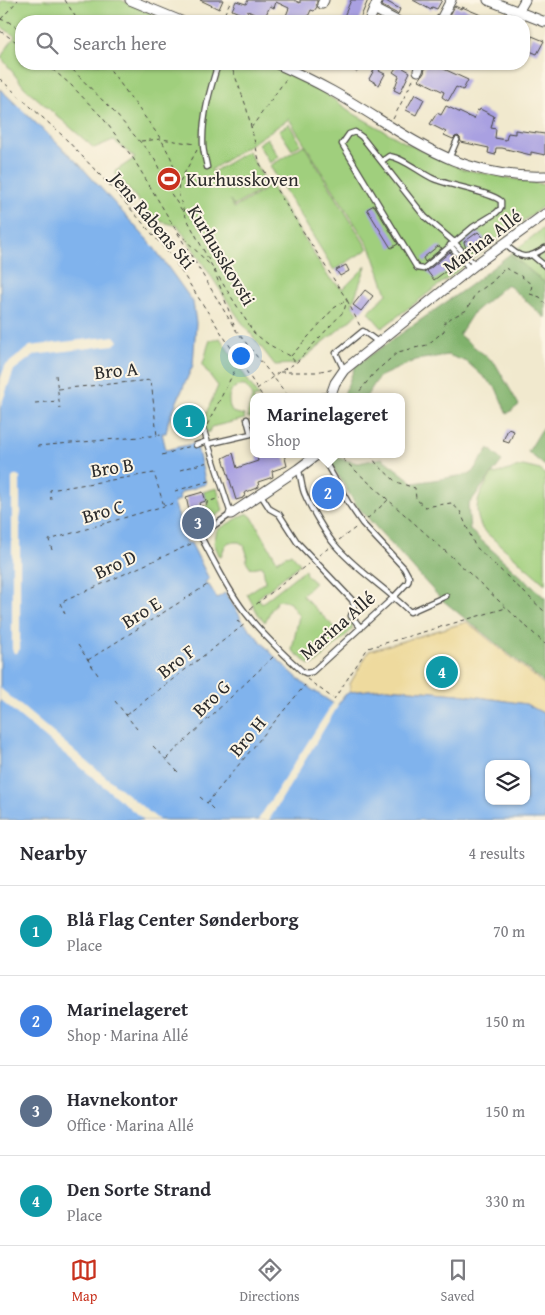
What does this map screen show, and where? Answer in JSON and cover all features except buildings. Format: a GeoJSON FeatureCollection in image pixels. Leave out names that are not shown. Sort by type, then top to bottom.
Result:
{"type":"FeatureCollection","features":[{"type":"Feature","properties":{"kind":"street"},"geometry":{"type":"LineString","coordinates":[[130,0],[166,15]]}},
{"type":"Feature","properties":{"kind":"street"},"geometry":{"type":"LineString","coordinates":[[372,15],[378,0]]}},
{"type":"Feature","properties":{"kind":"street"},"geometry":{"type":"LineString","coordinates":[[443,15],[451,0]]}},
{"type":"Feature","properties":{"kind":"street"},"geometry":{"type":"LineString","coordinates":[[488,0],[526,15]]}},
{"type":"Feature","properties":{"kind":"street"},"geometry":{"type":"LineString","coordinates":[[518,12],[525,0]]}},
{"type":"Feature","properties":{"kind":"street"},"geometry":{"type":"LineString","coordinates":[[374,10],[384,15]]}},
{"type":"Feature","properties":{"kind":"street"},"geometry":{"type":"LineString","coordinates":[[530,16],[545,22]]}},
{"type":"Feature","properties":{"kind":"street"},"geometry":{"type":"LineString","coordinates":[[292,71],[332,92],[416,144],[449,159],[488,171],[505,174],[545,176]]}},
{"type":"Feature","properties":{"kind":"street","name":"Marina Allé"},"geometry":{"type":"LineString","coordinates":[[331,393],[342,368],[379,343],[472,267],[545,214]]}},
{"type":"Feature","properties":{"kind":"street"},"geometry":{"type":"LineString","coordinates":[[231,514],[313,458]]}},
{"type":"Feature","properties":{"kind":"lane"},"geometry":{"type":"LineString","coordinates":[[207,167],[203,145],[205,118],[210,89],[216,70]]}},
{"type":"Feature","properties":{"kind":"lane"},"geometry":{"type":"LineString","coordinates":[[382,161],[389,156],[396,157],[412,168],[434,179],[496,197],[501,201],[501,208],[496,214],[472,227],[452,244],[423,269],[417,268],[342,144],[349,134],[355,132],[382,161],[425,217],[452,244],[472,267]]}},
{"type":"Feature","properties":{"kind":"lane"},"geometry":{"type":"LineString","coordinates":[[449,159],[457,140]]}},
{"type":"Feature","properties":{"kind":"lane"},"geometry":{"type":"LineString","coordinates":[[504,243],[514,253],[522,256],[533,256],[545,248]]}},
{"type":"Feature","properties":{"kind":"lane"},"geometry":{"type":"LineString","coordinates":[[533,256],[545,266]]}},
{"type":"Feature","properties":{"kind":"lane"},"geometry":{"type":"LineString","coordinates":[[342,368],[336,353],[363,331],[379,343]]}},
{"type":"Feature","properties":{"kind":"lane"},"geometry":{"type":"LineString","coordinates":[[247,419],[250,430]]}},
{"type":"Feature","properties":{"kind":"lane"},"geometry":{"type":"LineString","coordinates":[[204,431],[231,514],[208,530]]}},
{"type":"Feature","properties":{"kind":"lane"},"geometry":{"type":"LineString","coordinates":[[196,445],[250,434]]}},
{"type":"Feature","properties":{"kind":"lane","name":"Marina Allé"},"geometry":{"type":"LineString","coordinates":[[208,530],[200,535],[222,576],[245,612],[277,648],[306,673],[312,672],[394,597],[408,582],[409,577],[404,568],[362,523],[323,458]]}},
{"type":"Feature","properties":{"kind":"lane"},"geometry":{"type":"LineString","coordinates":[[298,470],[304,494],[334,544],[360,570],[410,612],[446,596]]}},
{"type":"Feature","properties":{"kind":"lane"},"geometry":{"type":"LineString","coordinates":[[261,494],[270,509],[280,514],[296,542],[352,600],[354,606],[351,616],[361,628]]}},
{"type":"Feature","properties":{"kind":"path"},"geometry":{"type":"LineString","coordinates":[[15,27],[0,19],[18,0]]}},
{"type":"Feature","properties":{"kind":"path"},"geometry":{"type":"LineString","coordinates":[[65,0],[74,15]]}},
{"type":"Feature","properties":{"kind":"path"},"geometry":{"type":"LineString","coordinates":[[224,15],[231,0]]}},
{"type":"Feature","properties":{"kind":"path"},"geometry":{"type":"LineString","coordinates":[[0,31],[15,41]]}},
{"type":"Feature","properties":{"kind":"path"},"geometry":{"type":"LineString","coordinates":[[53,70],[70,84],[102,117],[133,158],[235,329],[286,393]]}},
{"type":"Feature","properties":{"kind":"path","name":"Kurhusskovsti"},"geometry":{"type":"LineString","coordinates":[[73,70],[96,92],[155,159],[166,186],[185,216],[213,268],[254,333],[268,344],[291,357]]}},
{"type":"Feature","properties":{"kind":"path"},"geometry":{"type":"LineString","coordinates":[[110,70],[161,139],[171,158],[179,183]]}},
{"type":"Feature","properties":{"kind":"path"},"geometry":{"type":"LineString","coordinates":[[232,70],[246,106],[250,129],[260,164],[347,300],[363,331]]}},
{"type":"Feature","properties":{"kind":"path"},"geometry":{"type":"LineString","coordinates":[[389,127],[418,70]]}},
{"type":"Feature","properties":{"kind":"path"},"geometry":{"type":"LineString","coordinates":[[250,129],[292,71]]}},
{"type":"Feature","properties":{"kind":"path","name":"Jens Rabens Sti"},"geometry":{"type":"LineString","coordinates":[[0,79],[63,136],[116,192],[172,257],[260,393]]}},
{"type":"Feature","properties":{"kind":"path"},"geometry":{"type":"LineString","coordinates":[[140,142],[161,139],[203,145]]}},
{"type":"Feature","properties":{"kind":"path"},"geometry":{"type":"LineString","coordinates":[[185,216],[178,192],[179,183],[197,150],[203,145]]}},
{"type":"Feature","properties":{"kind":"path"},"geometry":{"type":"LineString","coordinates":[[176,230],[213,268],[235,329]]}},
{"type":"Feature","properties":{"kind":"path"},"geometry":{"type":"LineString","coordinates":[[359,393],[374,373],[398,352],[427,345],[444,331],[445,321],[467,310],[475,294],[492,282],[505,268],[521,276],[532,285],[530,294],[540,297],[545,304]]}},
{"type":"Feature","properties":{"kind":"path"},"geometry":{"type":"LineString","coordinates":[[296,363],[291,357],[334,308],[347,300]]}},
{"type":"Feature","properties":{"kind":"path"},"geometry":{"type":"LineString","coordinates":[[257,389],[279,372],[296,363],[344,311],[347,300]]}},
{"type":"Feature","properties":{"kind":"path"},"geometry":{"type":"LineString","coordinates":[[204,431],[239,361]]}},
{"type":"Feature","properties":{"kind":"path"},"geometry":{"type":"LineString","coordinates":[[279,372],[316,372],[342,368]]}},
{"type":"Feature","properties":{"kind":"path"},"geometry":{"type":"LineString","coordinates":[[56,375],[60,409]]}},
{"type":"Feature","properties":{"kind":"path","name":"Bro A"},"geometry":{"type":"LineString","coordinates":[[58,389],[151,380],[157,436]]}},
{"type":"Feature","properties":{"kind":"path"},"geometry":{"type":"LineString","coordinates":[[35,403],[59,401]]}},
{"type":"Feature","properties":{"kind":"path"},"geometry":{"type":"LineString","coordinates":[[37,446],[162,435]]}},
{"type":"Feature","properties":{"kind":"path"},"geometry":{"type":"LineString","coordinates":[[162,455],[196,445]]}},
{"type":"Feature","properties":{"kind":"path"},"geometry":{"type":"LineString","coordinates":[[341,458],[545,644]]}},
{"type":"Feature","properties":{"kind":"path"},"geometry":{"type":"LineString","coordinates":[[373,458],[396,482],[415,488],[416,499],[425,507],[451,503],[460,511],[475,546],[545,612]]}},
{"type":"Feature","properties":{"kind":"path"},"geometry":{"type":"LineString","coordinates":[[180,470],[201,464]]}},
{"type":"Feature","properties":{"kind":"path","name":"Bro B"},"geometry":{"type":"LineString","coordinates":[[52,500],[50,490],[154,473],[164,506]]}},
{"type":"Feature","properties":{"kind":"path"},"geometry":{"type":"LineString","coordinates":[[175,491],[219,478]]}},
{"type":"Feature","properties":{"kind":"path"},"geometry":{"type":"LineString","coordinates":[[208,530],[201,506],[207,504],[206,502],[225,496]]}},
{"type":"Feature","properties":{"kind":"path","name":"Bro C"},"geometry":{"type":"LineString","coordinates":[[52,550],[49,540],[174,503]]}},
{"type":"Feature","properties":{"kind":"path","name":"Bro D"},"geometry":{"type":"LineString","coordinates":[[65,614],[60,603],[191,544]]}},
{"type":"Feature","properties":{"kind":"path","name":"Bro E"},"geometry":{"type":"LineString","coordinates":[[88,660],[207,585]]}},
{"type":"Feature","properties":{"kind":"path"},"geometry":{"type":"LineString","coordinates":[[306,673],[308,680],[334,699],[368,648],[506,608]]}},
{"type":"Feature","properties":{"kind":"path"},"geometry":{"type":"LineString","coordinates":[[237,620],[242,626]]}},
{"type":"Feature","properties":{"kind":"path","name":"Bro F"},"geometry":{"type":"LineString","coordinates":[[126,715],[245,624]]}},
{"type":"Feature","properties":{"kind":"path"},"geometry":{"type":"LineString","coordinates":[[78,645],[98,675]]}},
{"type":"Feature","properties":{"kind":"path","name":"Bro G"},"geometry":{"type":"LineString","coordinates":[[166,759],[274,656]]}},
{"type":"Feature","properties":{"kind":"path","name":"Bro H"},"geometry":{"type":"LineString","coordinates":[[207,803],[305,685]]}},
{"type":"Feature","properties":{"kind":"path"},"geometry":{"type":"LineString","coordinates":[[115,701],[137,729]]}},
{"type":"Feature","properties":{"kind":"path"},"geometry":{"type":"LineString","coordinates":[[153,746],[178,772]]}},
{"type":"Feature","properties":{"kind":"path"},"geometry":{"type":"LineString","coordinates":[[200,797],[213,809]]}},
{"type":"Feature","properties":{"kind":"green space","name":"Kurhusskoven"},"geometry":{"type":"Polygon","coordinates":[[[2,0],[121,0],[156,15],[15,15],[15,36],[0,26],[0,4],[2,0]]]}},
{"type":"Feature","properties":{"kind":"green space","name":"Kurhusskoven"},"geometry":{"type":"Polygon","coordinates":[[[15,36],[15,70],[279,70],[322,91],[354,114],[406,143],[462,169],[545,185],[545,205],[382,328],[368,312],[387,294],[372,251],[289,119],[211,170],[213,172],[248,151],[268,186],[234,206],[230,200],[234,208],[271,186],[329,278],[343,289],[366,266],[352,305],[359,313],[297,364],[275,365],[240,320],[178,226],[155,220],[114,172],[135,158],[113,140],[94,148],[24,87],[1,57],[15,36]]]}},
{"type":"Feature","properties":{"kind":"green space"},"geometry":{"type":"Polygon","coordinates":[[[289,124],[301,144],[292,150],[279,130],[289,124]]]}},
{"type":"Feature","properties":{"kind":"green space"},"geometry":{"type":"Polygon","coordinates":[[[267,138],[279,157],[270,163],[258,144],[267,138]]]}},
{"type":"Feature","properties":{"kind":"green space"},"geometry":{"type":"Polygon","coordinates":[[[304,145],[368,249],[334,270],[270,166],[304,145]]]}},
{"type":"Feature","properties":{"kind":"green space"},"geometry":{"type":"Polygon","coordinates":[[[545,227],[545,283],[510,254],[545,227]]]}},
{"type":"Feature","properties":{"kind":"green space"},"geometry":{"type":"Polygon","coordinates":[[[510,254],[545,283],[545,318],[507,284],[473,313],[459,335],[495,363],[519,405],[507,414],[496,388],[467,362],[448,355],[416,360],[379,377],[369,393],[345,393],[355,366],[469,286],[510,254]]]}},
{"type":"Feature","properties":{"kind":"green space"},"geometry":{"type":"Polygon","coordinates":[[[220,338],[256,393],[250,393],[245,386],[239,386],[232,390],[229,403],[232,412],[244,415],[245,419],[211,427],[207,433],[202,423],[218,386],[202,365],[210,340],[220,338]]]}},
{"type":"Feature","properties":{"kind":"green space"},"geometry":{"type":"Polygon","coordinates":[[[250,406],[250,418],[248,418],[250,406]]]}},
{"type":"Feature","properties":{"kind":"green space"},"geometry":{"type":"Polygon","coordinates":[[[545,424],[545,466],[528,452],[545,424]]]}},
{"type":"Feature","properties":{"kind":"green space"},"geometry":{"type":"Polygon","coordinates":[[[489,448],[502,461],[468,505],[470,530],[545,598],[545,683],[441,599],[356,505],[328,458],[338,458],[358,463],[382,458],[414,483],[471,474],[489,448]]]}},
{"type":"Feature","properties":{"kind":"green space"},"geometry":{"type":"Polygon","coordinates":[[[523,466],[540,470],[545,474],[545,584],[483,530],[479,522],[478,502],[491,475],[523,466]]]}},
{"type":"Feature","properties":{"kind":"green space"},"geometry":{"type":"Polygon","coordinates":[[[217,488],[223,511],[207,522],[203,507],[208,505],[203,492],[217,488]]]}},
{"type":"Feature","properties":{"kind":"green space"},"geometry":{"type":"Polygon","coordinates":[[[247,513],[252,517],[277,561],[291,553],[300,564],[258,598],[262,603],[305,569],[306,575],[315,583],[302,595],[338,631],[349,620],[352,624],[352,630],[315,664],[309,665],[292,650],[299,616],[289,602],[278,600],[265,622],[258,614],[247,594],[265,582],[263,566],[251,568],[246,561],[247,554],[244,545],[239,542],[229,542],[221,556],[219,555],[214,543],[217,530],[247,513]]]}},
{"type":"Feature","properties":{"kind":"sand"},"geometry":{"type":"Polygon","coordinates":[[[467,622],[545,685],[545,714],[526,704],[458,694],[387,688],[350,692],[350,684],[369,651],[467,622]]]}},
{"type":"Feature","properties":{"kind":"water"},"geometry":{"type":"Polygon","coordinates":[[[0,89],[79,164],[152,245],[193,302],[196,323],[193,365],[168,422],[166,433],[162,433],[166,450],[196,443],[206,484],[182,492],[179,496],[180,500],[174,502],[187,543],[191,543],[209,579],[205,582],[207,586],[209,585],[217,598],[225,593],[240,618],[274,656],[305,685],[337,706],[345,695],[350,692],[387,688],[458,694],[526,704],[545,714],[545,820],[0,820],[0,89]]]}},
{"type":"Feature","properties":{"kind":"pier"},"geometry":{"type":"Polygon","coordinates":[[[114,336],[118,341],[114,345],[34,355],[14,370],[0,408],[0,380],[5,366],[30,346],[114,336]]]}},
{"type":"Feature","properties":{"kind":"pier"},"geometry":{"type":"Polygon","coordinates":[[[19,476],[20,478],[20,649],[17,653],[14,653],[12,649],[12,478],[19,476]]]}},
{"type":"Feature","properties":{"kind":"pier"},"geometry":{"type":"Polygon","coordinates":[[[0,688],[159,820],[144,820],[0,700],[0,688]]]}},
{"type":"Feature","properties":{"kind":"pier"},"geometry":{"type":"Polygon","coordinates":[[[333,703],[338,706],[269,820],[258,820],[333,703]]]}},
{"type":"Feature","properties":{"kind":"place","name":"Kurhusskoven"},"geometry":{"type":"Point","coordinates":[169,179]}},
{"type":"Feature","properties":{"kind":"place","name":"Blå Flag Center Sønderborg"},"geometry":{"type":"Point","coordinates":[189,421]}},
{"type":"Feature","properties":{"kind":"place","name":"Marinelageret"},"geometry":{"type":"Point","coordinates":[328,493]}},
{"type":"Feature","properties":{"kind":"place","name":"Havnekontor"},"geometry":{"type":"Point","coordinates":[198,523]}},
{"type":"Feature","properties":{"kind":"place","name":"Den Sorte Strand"},"geometry":{"type":"Point","coordinates":[442,672]}}]}
